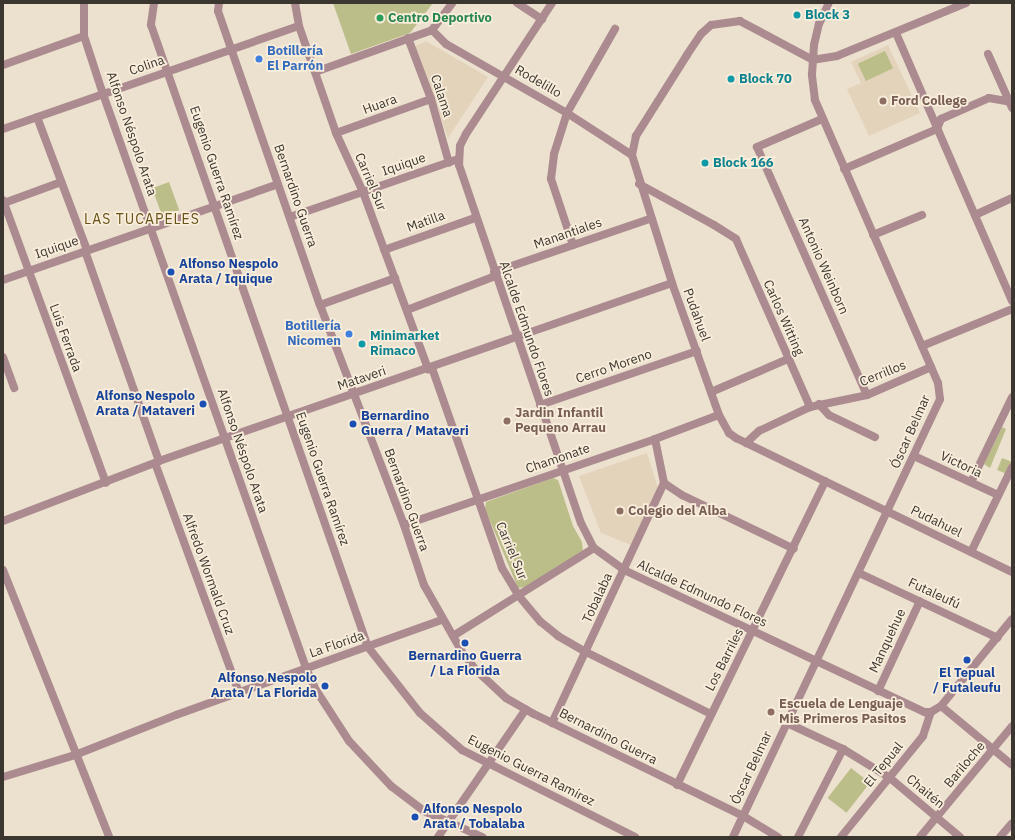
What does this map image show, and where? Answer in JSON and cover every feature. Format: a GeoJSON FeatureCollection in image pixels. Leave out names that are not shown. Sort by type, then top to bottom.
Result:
{"type":"FeatureCollection","features":[{"type":"Feature","properties":{"kind":"street","name":"Alfonso Néspolo Arata"},"geometry":{"type":"LineString","coordinates":[[84,3],[84,36],[103,94],[306,668],[326,708],[362,757],[407,799],[424,811],[482,837]]}},
{"type":"Feature","properties":{"kind":"street","name":"Eugenio Guerra Ramírez"},"geometry":{"type":"LineString","coordinates":[[154,3],[151,25],[368,647],[420,713],[462,750],[487,764],[635,837]]}},
{"type":"Feature","properties":{"kind":"street","name":"Bernardino Guerra"},"geometry":{"type":"LineString","coordinates":[[219,3],[218,11],[231,50],[320,305],[404,525],[424,585],[442,620],[476,670],[492,686],[526,709],[677,786],[743,816],[778,837]]}},
{"type":"Feature","properties":{"kind":"street","name":"Carriel Sur"},"geometry":{"type":"LineString","coordinates":[[295,3],[299,26],[336,133],[363,192],[406,310],[430,368],[502,568],[518,595],[542,622],[586,652],[711,714]]}},
{"type":"Feature","properties":{"kind":"street"},"geometry":{"type":"LineString","coordinates":[[315,72],[432,30],[452,3]]}},
{"type":"Feature","properties":{"kind":"street"},"geometry":{"type":"LineString","coordinates":[[518,3],[542,19]]}},
{"type":"Feature","properties":{"kind":"street","name":"Alcalde Edmundo Flores"},"geometry":{"type":"LineString","coordinates":[[552,3],[466,134],[458,160],[461,176],[475,218],[584,532],[594,548],[624,570],[921,711],[931,712]]}},
{"type":"Feature","properties":{"kind":"street","name":"Óscar Belmar"},"geometry":{"type":"LineString","coordinates":[[733,837],[940,399],[939,388],[931,367],[822,119],[814,91],[813,60],[816,34],[828,3]]}},
{"type":"Feature","properties":{"kind":"street"},"geometry":{"type":"LineString","coordinates":[[813,60],[837,56],[966,3]]}},
{"type":"Feature","properties":{"kind":"street","name":"Pudahuel"},"geometry":{"type":"LineString","coordinates":[[813,60],[740,21],[711,25],[701,34],[690,50],[636,136],[632,156],[639,184],[672,283],[719,415],[729,433],[746,444],[1012,572]]}},
{"type":"Feature","properties":{"kind":"street","name":"Colina"},"geometry":{"type":"LineString","coordinates":[[3,129],[299,26]]}},
{"type":"Feature","properties":{"kind":"street"},"geometry":{"type":"LineString","coordinates":[[573,245],[551,179],[554,154],[566,113],[615,29]]}},
{"type":"Feature","properties":{"kind":"street","name":"Rodelillo"},"geometry":{"type":"LineString","coordinates":[[432,30],[446,44],[566,113],[632,156]]}},
{"type":"Feature","properties":{"kind":"street"},"geometry":{"type":"LineString","coordinates":[[896,33],[1012,301]]}},
{"type":"Feature","properties":{"kind":"street"},"geometry":{"type":"LineString","coordinates":[[3,65],[84,36]]}},
{"type":"Feature","properties":{"kind":"street","name":"Calama"},"geometry":{"type":"LineString","coordinates":[[408,38],[431,99],[449,163]]}},
{"type":"Feature","properties":{"kind":"street"},"geometry":{"type":"LineString","coordinates":[[988,54],[1011,104]]}},
{"type":"Feature","properties":{"kind":"street"},"geometry":{"type":"LineString","coordinates":[[844,169],[938,128],[941,119],[989,98],[1011,104]]}},
{"type":"Feature","properties":{"kind":"street","name":"Huara"},"geometry":{"type":"LineString","coordinates":[[336,133],[431,99]]}},
{"type":"Feature","properties":{"kind":"street","name":"Alfredo Wormald Cruz"},"geometry":{"type":"LineString","coordinates":[[37,117],[86,251],[157,462],[239,693]]}},
{"type":"Feature","properties":{"kind":"street","name":"Antonio Weinborn"},"geometry":{"type":"LineString","coordinates":[[822,119],[758,147],[867,395]]}},
{"type":"Feature","properties":{"kind":"street","name":"Iquique"},"geometry":{"type":"LineString","coordinates":[[290,217],[458,160]]}},
{"type":"Feature","properties":{"kind":"street"},"geometry":{"type":"LineString","coordinates":[[4,201],[61,182]]}},
{"type":"Feature","properties":{"kind":"street","name":"Iquique"},"geometry":{"type":"LineString","coordinates":[[3,280],[278,184]]}},
{"type":"Feature","properties":{"kind":"street","name":"Carlos Witting"},"geometry":{"type":"LineString","coordinates":[[639,184],[714,225],[736,239],[810,407]]}},
{"type":"Feature","properties":{"kind":"street"},"geometry":{"type":"LineString","coordinates":[[975,215],[1012,198]]}},
{"type":"Feature","properties":{"kind":"street","name":"Luis Ferrada"},"geometry":{"type":"LineString","coordinates":[[4,201],[28,271],[106,483]]}},
{"type":"Feature","properties":{"kind":"street"},"geometry":{"type":"LineString","coordinates":[[873,235],[922,215]]}},
{"type":"Feature","properties":{"kind":"street","name":"Matilla"},"geometry":{"type":"LineString","coordinates":[[384,250],[475,218]]}},
{"type":"Feature","properties":{"kind":"street","name":"Manantiales"},"geometry":{"type":"LineString","coordinates":[[406,310],[495,274],[573,245],[650,219]]}},
{"type":"Feature","properties":{"kind":"street"},"geometry":{"type":"LineString","coordinates":[[320,305],[395,278]]}},
{"type":"Feature","properties":{"kind":"street","name":"Mataveri"},"geometry":{"type":"LineString","coordinates":[[3,521],[106,483],[157,462],[672,283]]}},
{"type":"Feature","properties":{"kind":"street"},"geometry":{"type":"LineString","coordinates":[[922,346],[1012,309]]}},
{"type":"Feature","properties":{"kind":"street","name":"Cerro Moreno"},"geometry":{"type":"LineString","coordinates":[[540,405],[697,351]]}},
{"type":"Feature","properties":{"kind":"street"},"geometry":{"type":"LineString","coordinates":[[3,357],[14,388]]}},
{"type":"Feature","properties":{"kind":"street"},"geometry":{"type":"LineString","coordinates":[[711,392],[788,359]]}},
{"type":"Feature","properties":{"kind":"street","name":"Cerrillos"},"geometry":{"type":"LineString","coordinates":[[746,444],[759,431],[810,407],[867,395],[931,367]]}},
{"type":"Feature","properties":{"kind":"street"},"geometry":{"type":"LineString","coordinates":[[971,482],[1012,397]]}},
{"type":"Feature","properties":{"kind":"street"},"geometry":{"type":"LineString","coordinates":[[819,404],[829,415],[875,437]]}},
{"type":"Feature","properties":{"kind":"street","name":"Chamonate"},"geometry":{"type":"LineString","coordinates":[[404,525],[562,469],[655,439],[719,415]]}},
{"type":"Feature","properties":{"kind":"street"},"geometry":{"type":"LineString","coordinates":[[655,439],[664,483],[682,494],[794,549]]}},
{"type":"Feature","properties":{"kind":"street","name":"Victoria"},"geometry":{"type":"LineString","coordinates":[[914,456],[998,495]]}},
{"type":"Feature","properties":{"kind":"street"},"geometry":{"type":"LineString","coordinates":[[971,552],[1012,467]]}},
{"type":"Feature","properties":{"kind":"street","name":"Los Barriles"},"geometry":{"type":"LineString","coordinates":[[677,786],[711,714],[794,549],[825,481]]}},
{"type":"Feature","properties":{"kind":"street","name":"Tobalaba"},"geometry":{"type":"LineString","coordinates":[[552,723],[664,483]]}},
{"type":"Feature","properties":{"kind":"street"},"geometry":{"type":"LineString","coordinates":[[453,636],[594,548]]}},
{"type":"Feature","properties":{"kind":"street"},"geometry":{"type":"LineString","coordinates":[[3,570],[75,755],[109,837]]}},
{"type":"Feature","properties":{"kind":"street","name":"Futaleufú"},"geometry":{"type":"LineString","coordinates":[[859,573],[998,638]]}},
{"type":"Feature","properties":{"kind":"street","name":"Manquehue"},"geometry":{"type":"LineString","coordinates":[[878,690],[920,601]]}},
{"type":"Feature","properties":{"kind":"street"},"geometry":{"type":"LineString","coordinates":[[931,712],[940,706],[998,638],[1012,619]]}},
{"type":"Feature","properties":{"kind":"street","name":"La Florida"},"geometry":{"type":"LineString","coordinates":[[3,777],[75,755],[306,668],[442,620]]}},
{"type":"Feature","properties":{"kind":"street"},"geometry":{"type":"LineString","coordinates":[[940,706],[1012,765]]}},
{"type":"Feature","properties":{"kind":"street"},"geometry":{"type":"LineString","coordinates":[[438,837],[526,709]]}},
{"type":"Feature","properties":{"kind":"street","name":"El Tepual"},"geometry":{"type":"LineString","coordinates":[[841,837],[923,736],[931,712]]}},
{"type":"Feature","properties":{"kind":"street","name":"Chaitén"},"geometry":{"type":"LineString","coordinates":[[787,723],[843,749],[890,778],[960,837]]}},
{"type":"Feature","properties":{"kind":"street","name":"Bariloche"},"geometry":{"type":"LineString","coordinates":[[920,837],[1012,726]]}},
{"type":"Feature","properties":{"kind":"street"},"geometry":{"type":"LineString","coordinates":[[798,837],[843,749]]}},
{"type":"Feature","properties":{"kind":"street"},"geometry":{"type":"LineString","coordinates":[[1000,837],[1012,823]]}},
{"type":"Feature","properties":{"kind":"shaded area"},"geometry":{"type":"Polygon","coordinates":[[[426,41],[488,77],[448,138],[415,46],[426,41]]]}},
{"type":"Feature","properties":{"kind":"shaded area","name":"Ford College"},"geometry":{"type":"Polygon","coordinates":[[[888,45],[920,113],[869,136],[847,89],[861,83],[851,62],[888,45]]]}},
{"type":"Feature","properties":{"kind":"shaded area","name":"Colegio del Alba"},"geometry":{"type":"Polygon","coordinates":[[[647,453],[658,488],[631,545],[601,533],[579,476],[647,453]]]}},
{"type":"Feature","properties":{"kind":"green space","name":"Centro Deportivo"},"geometry":{"type":"Polygon","coordinates":[[[333,3],[433,3],[410,33],[351,54],[333,3]]]}},
{"type":"Feature","properties":{"kind":"green space"},"geometry":{"type":"Polygon","coordinates":[[[885,51],[893,68],[866,81],[858,64],[885,51]]]}},
{"type":"Feature","properties":{"kind":"green space"},"geometry":{"type":"Polygon","coordinates":[[[169,182],[179,210],[162,216],[152,188],[169,182]]]}},
{"type":"Feature","properties":{"kind":"green space"},"geometry":{"type":"Polygon","coordinates":[[[1002,427],[1006,429],[990,468],[984,464],[1002,427]]]}},
{"type":"Feature","properties":{"kind":"green space"},"geometry":{"type":"Polygon","coordinates":[[[1002,458],[1012,462],[1007,474],[997,470],[1002,458]]]}},
{"type":"Feature","properties":{"kind":"green space"},"geometry":{"type":"Polygon","coordinates":[[[553,478],[558,480],[573,526],[582,542],[583,552],[525,587],[518,588],[485,509],[486,502],[553,478]]]}},
{"type":"Feature","properties":{"kind":"green space"},"geometry":{"type":"Polygon","coordinates":[[[851,768],[870,783],[847,813],[828,798],[851,768]]]}},
{"type":"Feature","properties":{"kind":"place","name":"Block 3"},"geometry":{"type":"Point","coordinates":[797,15]}},
{"type":"Feature","properties":{"kind":"place","name":"Centro Deportivo"},"geometry":{"type":"Point","coordinates":[380,18]}},
{"type":"Feature","properties":{"kind":"place","name":"Botillería El Parrón"},"geometry":{"type":"Point","coordinates":[259,59]}},
{"type":"Feature","properties":{"kind":"place","name":"Block 70"},"geometry":{"type":"Point","coordinates":[731,79]}},
{"type":"Feature","properties":{"kind":"place","name":"Ford College"},"geometry":{"type":"Point","coordinates":[883,101]}},
{"type":"Feature","properties":{"kind":"place","name":"Block 166"},"geometry":{"type":"Point","coordinates":[705,163]}},
{"type":"Feature","properties":{"kind":"place","name":"Alfonso Nespolo Arata / Iquique"},"geometry":{"type":"Point","coordinates":[171,272]}},
{"type":"Feature","properties":{"kind":"place","name":"Botillería Nicomen"},"geometry":{"type":"Point","coordinates":[349,334]}},
{"type":"Feature","properties":{"kind":"place","name":"Minimarket Rimaco"},"geometry":{"type":"Point","coordinates":[362,344]}},
{"type":"Feature","properties":{"kind":"place","name":"Alfonso Nespolo Arata / Mataveri"},"geometry":{"type":"Point","coordinates":[203,404]}},
{"type":"Feature","properties":{"kind":"place","name":"Jardin Infantil Pequeno Arrau"},"geometry":{"type":"Point","coordinates":[507,421]}},
{"type":"Feature","properties":{"kind":"place","name":"Bernardino Guerra / Mataveri"},"geometry":{"type":"Point","coordinates":[353,424]}},
{"type":"Feature","properties":{"kind":"place","name":"Colegio del Alba"},"geometry":{"type":"Point","coordinates":[620,511]}},
{"type":"Feature","properties":{"kind":"place","name":"Bernardino Guerra / La Florida"},"geometry":{"type":"Point","coordinates":[465,643]}},
{"type":"Feature","properties":{"kind":"place","name":"El Tepual / Futaleufu"},"geometry":{"type":"Point","coordinates":[967,660]}},
{"type":"Feature","properties":{"kind":"place","name":"Alfonso Nespolo Arata / La Florida"},"geometry":{"type":"Point","coordinates":[325,686]}},
{"type":"Feature","properties":{"kind":"place","name":"Escuela de Lenguaje Mis Primeros Pasitos"},"geometry":{"type":"Point","coordinates":[771,712]}},
{"type":"Feature","properties":{"kind":"place","name":"Alfonso Nespolo Arata / Tobalaba"},"geometry":{"type":"Point","coordinates":[415,817]}},
{"type":"Feature","properties":{"kind":"district","name":"LAS TUCAPELES"},"geometry":{"type":"Point","coordinates":[142,219]}}]}
